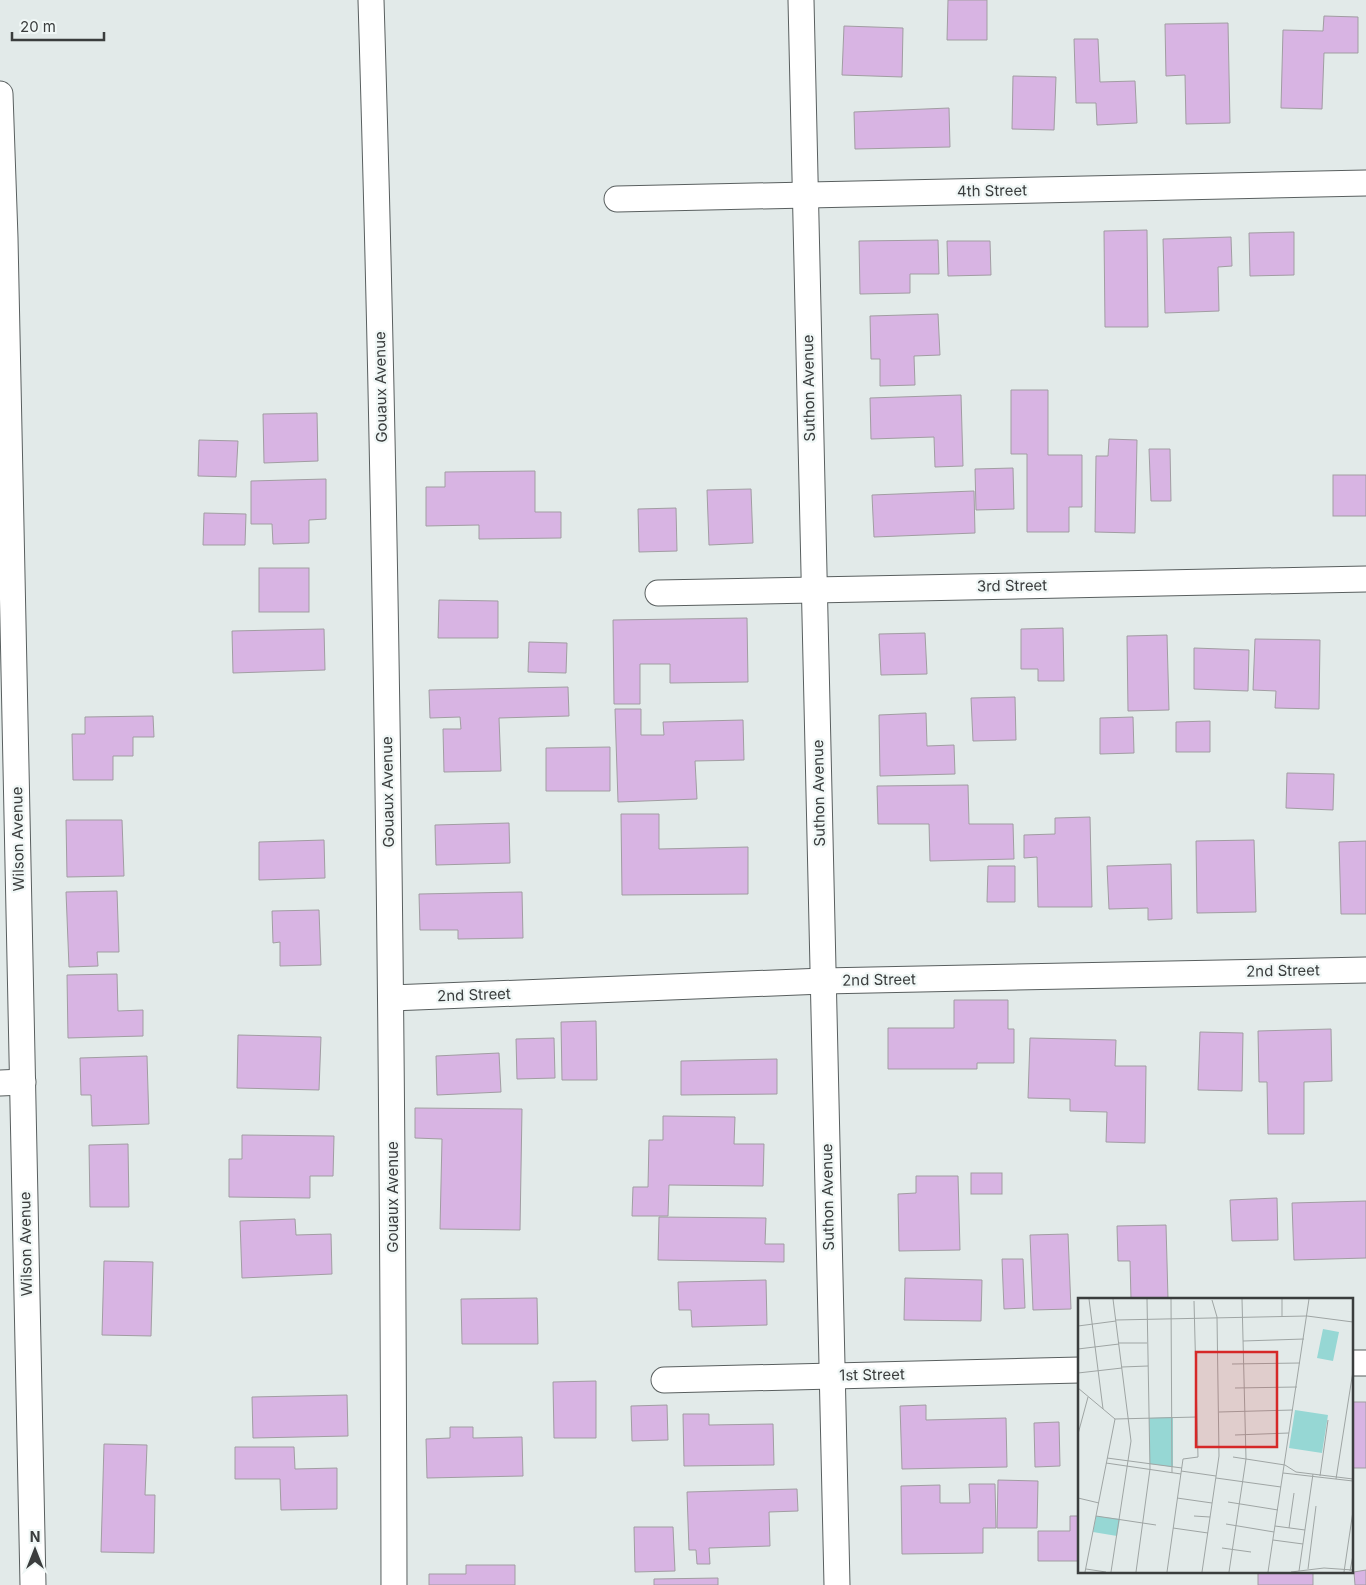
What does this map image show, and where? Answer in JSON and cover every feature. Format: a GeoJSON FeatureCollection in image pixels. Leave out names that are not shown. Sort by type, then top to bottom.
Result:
{"type":"FeatureCollection","features":[{"type":"Feature","properties":{"kind":"street","name":"Gouaux Avenue"},"geometry":{"type":"LineString","coordinates":[[371,0],[378,238],[391,998],[394,1585]]}},
{"type":"Feature","properties":{"kind":"street","name":"Suthon Avenue"},"geometry":{"type":"LineString","coordinates":[[801,0],[837,1585]]}},
{"type":"Feature","properties":{"kind":"street","name":"Wilson Avenue"},"geometry":{"type":"LineString","coordinates":[[0,94],[5,248],[12,1082],[33,1585]]}},
{"type":"Feature","properties":{"kind":"street","name":"4th Street"},"geometry":{"type":"LineString","coordinates":[[617,200],[1366,183]]}},
{"type":"Feature","properties":{"kind":"street","name":"3rd Street"},"geometry":{"type":"LineString","coordinates":[[658,593],[1366,579]]}},
{"type":"Feature","properties":{"kind":"street","name":"2nd Street"},"geometry":{"type":"LineString","coordinates":[[391,998],[823,982],[1366,970]]}},
{"type":"Feature","properties":{"kind":"street","name":"1st Street"},"geometry":{"type":"LineString","coordinates":[[664,1380],[1078,1370]]}},
{"type":"Feature","properties":{"kind":"building"},"geometry":{"type":"Polygon","coordinates":[[[948,0],[987,0],[987,40],[947,40],[948,0]]]}},
{"type":"Feature","properties":{"kind":"building"},"geometry":{"type":"Polygon","coordinates":[[[1324,16],[1358,17],[1358,53],[1324,53],[1322,109],[1281,108],[1283,30],[1323,31],[1324,16]]]}},
{"type":"Feature","properties":{"kind":"building"},"geometry":{"type":"Polygon","coordinates":[[[1228,23],[1230,123],[1186,124],[1185,75],[1166,76],[1165,24],[1228,23]]]}},
{"type":"Feature","properties":{"kind":"building"},"geometry":{"type":"Polygon","coordinates":[[[844,26],[903,28],[902,77],[842,75],[844,26]]]}},
{"type":"Feature","properties":{"kind":"building"},"geometry":{"type":"Polygon","coordinates":[[[1074,39],[1098,39],[1100,82],[1135,81],[1137,123],[1097,125],[1096,103],[1076,103],[1074,39]]]}},
{"type":"Feature","properties":{"kind":"building"},"geometry":{"type":"Polygon","coordinates":[[[1013,76],[1056,77],[1054,130],[1012,129],[1013,76]]]}},
{"type":"Feature","properties":{"kind":"building"},"geometry":{"type":"Polygon","coordinates":[[[949,108],[950,147],[855,149],[854,112],[949,108]]]}},
{"type":"Feature","properties":{"kind":"building"},"geometry":{"type":"Polygon","coordinates":[[[1147,230],[1148,327],[1105,327],[1104,231],[1147,230]]]}},
{"type":"Feature","properties":{"kind":"building"},"geometry":{"type":"Polygon","coordinates":[[[1294,232],[1294,275],[1250,276],[1249,233],[1294,232]]]}},
{"type":"Feature","properties":{"kind":"building"},"geometry":{"type":"Polygon","coordinates":[[[1231,237],[1232,266],[1218,267],[1219,311],[1165,313],[1163,239],[1231,237]]]}},
{"type":"Feature","properties":{"kind":"building"},"geometry":{"type":"Polygon","coordinates":[[[938,240],[939,274],[910,274],[910,293],[860,294],[859,241],[938,240]]]}},
{"type":"Feature","properties":{"kind":"building"},"geometry":{"type":"Polygon","coordinates":[[[947,241],[990,241],[991,275],[948,276],[947,241]]]}},
{"type":"Feature","properties":{"kind":"building"},"geometry":{"type":"Polygon","coordinates":[[[938,314],[940,355],[914,356],[915,385],[880,386],[880,359],[871,359],[870,316],[938,314]]]}},
{"type":"Feature","properties":{"kind":"building"},"geometry":{"type":"Polygon","coordinates":[[[1011,390],[1048,390],[1048,455],[1082,455],[1082,507],[1069,507],[1069,532],[1027,532],[1027,454],[1011,454],[1011,390]]]}},
{"type":"Feature","properties":{"kind":"building"},"geometry":{"type":"Polygon","coordinates":[[[961,395],[963,466],[935,467],[934,437],[871,439],[870,398],[961,395]]]}},
{"type":"Feature","properties":{"kind":"building"},"geometry":{"type":"Polygon","coordinates":[[[317,413],[318,461],[264,463],[263,414],[317,413]]]}},
{"type":"Feature","properties":{"kind":"building"},"geometry":{"type":"Polygon","coordinates":[[[1109,439],[1137,440],[1135,533],[1095,532],[1096,456],[1108,456],[1109,439]]]}},
{"type":"Feature","properties":{"kind":"building"},"geometry":{"type":"Polygon","coordinates":[[[199,440],[238,441],[236,477],[198,476],[199,440]]]}},
{"type":"Feature","properties":{"kind":"building"},"geometry":{"type":"Polygon","coordinates":[[[1149,449],[1170,449],[1171,501],[1151,501],[1149,449]]]}},
{"type":"Feature","properties":{"kind":"building"},"geometry":{"type":"Polygon","coordinates":[[[1013,468],[1014,509],[976,510],[975,469],[1013,468]]]}},
{"type":"Feature","properties":{"kind":"building"},"geometry":{"type":"Polygon","coordinates":[[[535,471],[535,512],[561,512],[561,538],[479,539],[479,525],[426,526],[426,487],[445,487],[445,472],[535,471]]]}},
{"type":"Feature","properties":{"kind":"building"},"geometry":{"type":"Polygon","coordinates":[[[1333,475],[1366,475],[1366,516],[1333,516],[1333,475]]]}},
{"type":"Feature","properties":{"kind":"building"},"geometry":{"type":"Polygon","coordinates":[[[326,479],[326,519],[309,520],[309,543],[273,544],[272,524],[251,524],[251,481],[326,479]]]}},
{"type":"Feature","properties":{"kind":"building"},"geometry":{"type":"Polygon","coordinates":[[[751,489],[753,543],[709,545],[707,490],[751,489]]]}},
{"type":"Feature","properties":{"kind":"building"},"geometry":{"type":"Polygon","coordinates":[[[974,491],[975,533],[874,537],[872,495],[974,491]]]}},
{"type":"Feature","properties":{"kind":"building"},"geometry":{"type":"Polygon","coordinates":[[[676,508],[677,551],[639,552],[638,509],[676,508]]]}},
{"type":"Feature","properties":{"kind":"building"},"geometry":{"type":"Polygon","coordinates":[[[204,513],[246,514],[245,545],[203,545],[204,513]]]}},
{"type":"Feature","properties":{"kind":"building"},"geometry":{"type":"Polygon","coordinates":[[[259,568],[309,568],[309,612],[259,612],[259,568]]]}},
{"type":"Feature","properties":{"kind":"building"},"geometry":{"type":"Polygon","coordinates":[[[439,600],[498,601],[498,638],[438,638],[439,600]]]}},
{"type":"Feature","properties":{"kind":"building"},"geometry":{"type":"Polygon","coordinates":[[[747,618],[748,682],[670,683],[670,664],[640,664],[640,704],[614,704],[613,620],[747,618]]]}},
{"type":"Feature","properties":{"kind":"building"},"geometry":{"type":"Polygon","coordinates":[[[1063,628],[1064,681],[1038,681],[1038,669],[1021,669],[1021,629],[1063,628]]]}},
{"type":"Feature","properties":{"kind":"building"},"geometry":{"type":"Polygon","coordinates":[[[324,629],[325,670],[233,673],[232,631],[324,629]]]}},
{"type":"Feature","properties":{"kind":"building"},"geometry":{"type":"Polygon","coordinates":[[[925,633],[927,674],[881,675],[879,634],[925,633]]]}},
{"type":"Feature","properties":{"kind":"building"},"geometry":{"type":"Polygon","coordinates":[[[1167,635],[1169,710],[1128,711],[1127,636],[1167,635]]]}},
{"type":"Feature","properties":{"kind":"building"},"geometry":{"type":"Polygon","coordinates":[[[1255,639],[1320,640],[1319,709],[1275,708],[1276,691],[1253,690],[1255,639]]]}},
{"type":"Feature","properties":{"kind":"building"},"geometry":{"type":"Polygon","coordinates":[[[529,642],[567,643],[566,673],[528,672],[529,642]]]}},
{"type":"Feature","properties":{"kind":"building"},"geometry":{"type":"Polygon","coordinates":[[[1194,648],[1249,650],[1248,691],[1194,689],[1194,648]]]}},
{"type":"Feature","properties":{"kind":"building"},"geometry":{"type":"Polygon","coordinates":[[[568,687],[569,716],[499,718],[501,771],[444,772],[443,729],[461,729],[460,717],[430,718],[429,690],[568,687]]]}},
{"type":"Feature","properties":{"kind":"building"},"geometry":{"type":"Polygon","coordinates":[[[1015,697],[1016,740],[973,741],[971,698],[1015,697]]]}},
{"type":"Feature","properties":{"kind":"building"},"geometry":{"type":"Polygon","coordinates":[[[615,709],[641,709],[641,735],[664,735],[663,722],[743,720],[744,760],[695,761],[697,799],[618,802],[615,709]]]}},
{"type":"Feature","properties":{"kind":"building"},"geometry":{"type":"Polygon","coordinates":[[[926,713],[927,746],[954,745],[955,774],[880,776],[879,715],[926,713]]]}},
{"type":"Feature","properties":{"kind":"building"},"geometry":{"type":"Polygon","coordinates":[[[153,716],[154,737],[133,737],[133,756],[113,756],[113,780],[73,780],[72,734],[85,734],[85,717],[153,716]]]}},
{"type":"Feature","properties":{"kind":"building"},"geometry":{"type":"Polygon","coordinates":[[[1133,717],[1134,753],[1100,754],[1100,718],[1133,717]]]}},
{"type":"Feature","properties":{"kind":"building"},"geometry":{"type":"Polygon","coordinates":[[[1210,721],[1210,752],[1176,752],[1176,722],[1210,721]]]}},
{"type":"Feature","properties":{"kind":"building"},"geometry":{"type":"Polygon","coordinates":[[[610,747],[610,791],[546,791],[546,748],[610,747]]]}},
{"type":"Feature","properties":{"kind":"building"},"geometry":{"type":"Polygon","coordinates":[[[1287,773],[1334,774],[1333,810],[1286,808],[1287,773]]]}},
{"type":"Feature","properties":{"kind":"building"},"geometry":{"type":"Polygon","coordinates":[[[968,785],[969,824],[1013,824],[1014,859],[930,861],[929,824],[878,824],[877,786],[968,785]]]}},
{"type":"Feature","properties":{"kind":"building"},"geometry":{"type":"Polygon","coordinates":[[[621,814],[659,814],[659,849],[748,847],[748,894],[622,895],[621,814]]]}},
{"type":"Feature","properties":{"kind":"building"},"geometry":{"type":"Polygon","coordinates":[[[1090,817],[1092,907],[1038,907],[1037,857],[1024,858],[1024,835],[1055,834],[1055,818],[1090,817]]]}},
{"type":"Feature","properties":{"kind":"building"},"geometry":{"type":"Polygon","coordinates":[[[66,820],[122,820],[124,876],[67,877],[66,820]]]}},
{"type":"Feature","properties":{"kind":"building"},"geometry":{"type":"Polygon","coordinates":[[[509,823],[510,863],[436,865],[435,825],[509,823]]]}},
{"type":"Feature","properties":{"kind":"building"},"geometry":{"type":"Polygon","coordinates":[[[324,840],[325,878],[259,880],[259,842],[324,840]]]}},
{"type":"Feature","properties":{"kind":"building"},"geometry":{"type":"Polygon","coordinates":[[[1254,840],[1256,912],[1197,913],[1196,841],[1254,840]]]}},
{"type":"Feature","properties":{"kind":"building"},"geometry":{"type":"Polygon","coordinates":[[[1366,841],[1366,914],[1341,914],[1339,842],[1366,841]]]}},
{"type":"Feature","properties":{"kind":"building"},"geometry":{"type":"Polygon","coordinates":[[[1171,864],[1172,919],[1148,920],[1148,908],[1109,909],[1107,866],[1171,864]]]}},
{"type":"Feature","properties":{"kind":"building"},"geometry":{"type":"Polygon","coordinates":[[[988,866],[1015,866],[1015,902],[987,902],[988,866]]]}},
{"type":"Feature","properties":{"kind":"building"},"geometry":{"type":"Polygon","coordinates":[[[117,891],[119,952],[97,952],[98,966],[69,967],[66,892],[117,891]]]}},
{"type":"Feature","properties":{"kind":"building"},"geometry":{"type":"Polygon","coordinates":[[[522,892],[523,938],[458,939],[458,930],[420,930],[419,894],[522,892]]]}},
{"type":"Feature","properties":{"kind":"building"},"geometry":{"type":"Polygon","coordinates":[[[319,910],[321,965],[280,966],[280,942],[273,943],[272,911],[319,910]]]}},
{"type":"Feature","properties":{"kind":"building"},"geometry":{"type":"Polygon","coordinates":[[[117,974],[118,1011],[143,1010],[143,1036],[68,1038],[67,975],[117,974]]]}},
{"type":"Feature","properties":{"kind":"building"},"geometry":{"type":"Polygon","coordinates":[[[954,1000],[1008,1000],[1008,1029],[1014,1029],[1014,1063],[977,1063],[977,1069],[888,1069],[888,1028],[954,1028],[954,1000]]]}},
{"type":"Feature","properties":{"kind":"building"},"geometry":{"type":"Polygon","coordinates":[[[596,1021],[597,1080],[562,1080],[561,1022],[596,1021]]]}},
{"type":"Feature","properties":{"kind":"building"},"geometry":{"type":"Polygon","coordinates":[[[1331,1029],[1332,1081],[1304,1082],[1304,1134],[1268,1134],[1267,1082],[1259,1082],[1258,1031],[1331,1029]]]}},
{"type":"Feature","properties":{"kind":"building"},"geometry":{"type":"Polygon","coordinates":[[[1200,1032],[1243,1033],[1242,1091],[1198,1090],[1200,1032]]]}},
{"type":"Feature","properties":{"kind":"building"},"geometry":{"type":"Polygon","coordinates":[[[238,1035],[321,1037],[319,1090],[237,1088],[238,1035]]]}},
{"type":"Feature","properties":{"kind":"building"},"geometry":{"type":"Polygon","coordinates":[[[554,1038],[555,1078],[517,1079],[516,1039],[554,1038]]]}},
{"type":"Feature","properties":{"kind":"building"},"geometry":{"type":"Polygon","coordinates":[[[1030,1038],[1116,1040],[1115,1066],[1146,1066],[1145,1143],[1106,1142],[1107,1112],[1070,1111],[1070,1099],[1028,1098],[1030,1038]]]}},
{"type":"Feature","properties":{"kind":"building"},"geometry":{"type":"Polygon","coordinates":[[[499,1053],[501,1092],[437,1095],[436,1056],[499,1053]]]}},
{"type":"Feature","properties":{"kind":"building"},"geometry":{"type":"Polygon","coordinates":[[[147,1056],[149,1124],[92,1126],[91,1095],[81,1095],[80,1058],[147,1056]]]}},
{"type":"Feature","properties":{"kind":"building"},"geometry":{"type":"Polygon","coordinates":[[[777,1059],[777,1094],[681,1095],[681,1061],[777,1059]]]}},
{"type":"Feature","properties":{"kind":"building"},"geometry":{"type":"Polygon","coordinates":[[[415,1108],[522,1109],[520,1230],[440,1229],[442,1139],[415,1138],[415,1108]]]}},
{"type":"Feature","properties":{"kind":"building"},"geometry":{"type":"Polygon","coordinates":[[[663,1116],[735,1117],[734,1144],[764,1144],[763,1186],[669,1185],[668,1216],[632,1216],[633,1187],[648,1187],[649,1140],[663,1140],[663,1116]]]}},
{"type":"Feature","properties":{"kind":"building"},"geometry":{"type":"Polygon","coordinates":[[[242,1135],[334,1136],[333,1176],[310,1176],[310,1198],[229,1197],[229,1159],[242,1159],[242,1135]]]}},
{"type":"Feature","properties":{"kind":"building"},"geometry":{"type":"Polygon","coordinates":[[[128,1144],[129,1207],[90,1207],[89,1145],[128,1144]]]}},
{"type":"Feature","properties":{"kind":"building"},"geometry":{"type":"Polygon","coordinates":[[[971,1173],[1002,1173],[1002,1194],[971,1194],[971,1173]]]}},
{"type":"Feature","properties":{"kind":"building"},"geometry":{"type":"Polygon","coordinates":[[[916,1176],[958,1176],[960,1250],[899,1251],[898,1194],[916,1193],[916,1176]]]}},
{"type":"Feature","properties":{"kind":"building"},"geometry":{"type":"Polygon","coordinates":[[[1277,1198],[1278,1240],[1232,1241],[1230,1200],[1277,1198]]]}},
{"type":"Feature","properties":{"kind":"building"},"geometry":{"type":"Polygon","coordinates":[[[1366,1201],[1366,1258],[1294,1260],[1292,1203],[1366,1201]]]}},
{"type":"Feature","properties":{"kind":"building"},"geometry":{"type":"Polygon","coordinates":[[[659,1217],[766,1218],[765,1244],[784,1244],[784,1262],[658,1260],[659,1217]]]}},
{"type":"Feature","properties":{"kind":"building"},"geometry":{"type":"Polygon","coordinates":[[[295,1219],[296,1235],[331,1234],[332,1274],[242,1278],[240,1221],[295,1219]]]}},
{"type":"Feature","properties":{"kind":"building"},"geometry":{"type":"Polygon","coordinates":[[[1166,1225],[1168,1298],[1131,1298],[1130,1261],[1118,1261],[1117,1226],[1166,1225]]]}},
{"type":"Feature","properties":{"kind":"building"},"geometry":{"type":"Polygon","coordinates":[[[1068,1234],[1071,1309],[1033,1310],[1030,1235],[1068,1234]]]}},
{"type":"Feature","properties":{"kind":"building"},"geometry":{"type":"Polygon","coordinates":[[[1002,1259],[1023,1259],[1025,1308],[1004,1309],[1002,1259]]]}},
{"type":"Feature","properties":{"kind":"building"},"geometry":{"type":"Polygon","coordinates":[[[104,1261],[153,1262],[151,1336],[102,1335],[104,1261]]]}},
{"type":"Feature","properties":{"kind":"building"},"geometry":{"type":"Polygon","coordinates":[[[905,1278],[982,1280],[981,1321],[904,1320],[905,1278]]]}},
{"type":"Feature","properties":{"kind":"building"},"geometry":{"type":"Polygon","coordinates":[[[766,1280],[767,1325],[692,1327],[691,1310],[679,1310],[678,1282],[766,1280]]]}},
{"type":"Feature","properties":{"kind":"building"},"geometry":{"type":"Polygon","coordinates":[[[537,1298],[538,1344],[462,1344],[461,1299],[537,1298]]]}},
{"type":"Feature","properties":{"kind":"building"},"geometry":{"type":"Polygon","coordinates":[[[596,1381],[596,1438],[554,1438],[553,1382],[596,1381]]]}},
{"type":"Feature","properties":{"kind":"building"},"geometry":{"type":"Polygon","coordinates":[[[347,1395],[348,1436],[253,1438],[252,1397],[347,1395]]]}},
{"type":"Feature","properties":{"kind":"building"},"geometry":{"type":"Polygon","coordinates":[[[1354,1402],[1366,1402],[1366,1468],[1354,1468],[1354,1402]]]}},
{"type":"Feature","properties":{"kind":"building"},"geometry":{"type":"Polygon","coordinates":[[[667,1405],[668,1440],[632,1441],[631,1406],[667,1405]]]}},
{"type":"Feature","properties":{"kind":"building"},"geometry":{"type":"Polygon","coordinates":[[[926,1405],[926,1420],[1006,1418],[1007,1467],[902,1469],[900,1406],[926,1405]]]}},
{"type":"Feature","properties":{"kind":"building"},"geometry":{"type":"Polygon","coordinates":[[[683,1414],[709,1414],[709,1425],[773,1424],[774,1465],[684,1466],[683,1414]]]}},
{"type":"Feature","properties":{"kind":"building"},"geometry":{"type":"Polygon","coordinates":[[[1059,1422],[1060,1466],[1035,1467],[1034,1423],[1059,1422]]]}},
{"type":"Feature","properties":{"kind":"building"},"geometry":{"type":"Polygon","coordinates":[[[450,1427],[473,1427],[473,1438],[522,1437],[523,1476],[427,1478],[426,1439],[450,1438],[450,1427]]]}},
{"type":"Feature","properties":{"kind":"building"},"geometry":{"type":"Polygon","coordinates":[[[104,1444],[147,1445],[145,1495],[155,1495],[154,1553],[101,1552],[104,1444]]]}},
{"type":"Feature","properties":{"kind":"building"},"geometry":{"type":"Polygon","coordinates":[[[235,1447],[294,1447],[295,1469],[337,1468],[337,1509],[281,1510],[280,1479],[235,1479],[235,1447]]]}},
{"type":"Feature","properties":{"kind":"building"},"geometry":{"type":"Polygon","coordinates":[[[998,1480],[1038,1481],[1037,1528],[997,1528],[998,1480]]]}},
{"type":"Feature","properties":{"kind":"building"},"geometry":{"type":"Polygon","coordinates":[[[969,1484],[995,1484],[996,1528],[983,1528],[983,1553],[902,1554],[901,1486],[940,1485],[940,1503],[970,1503],[969,1484]]]}},
{"type":"Feature","properties":{"kind":"building"},"geometry":{"type":"Polygon","coordinates":[[[797,1489],[798,1511],[769,1512],[770,1546],[709,1548],[710,1564],[697,1564],[696,1550],[689,1550],[687,1492],[797,1489]]]}},
{"type":"Feature","properties":{"kind":"building"},"geometry":{"type":"Polygon","coordinates":[[[1070,1516],[1078,1516],[1078,1561],[1038,1561],[1038,1531],[1070,1531],[1070,1516]]]}},
{"type":"Feature","properties":{"kind":"building"},"geometry":{"type":"Polygon","coordinates":[[[634,1527],[673,1527],[675,1571],[635,1572],[634,1527]]]}},
{"type":"Feature","properties":{"kind":"building"},"geometry":{"type":"Polygon","coordinates":[[[466,1565],[515,1565],[515,1585],[429,1585],[429,1574],[466,1574],[466,1565]]]}},
{"type":"Feature","properties":{"kind":"building"},"geometry":{"type":"Polygon","coordinates":[[[1366,1570],[1366,1585],[1355,1585],[1354,1572],[1366,1570]]]}},
{"type":"Feature","properties":{"kind":"building"},"geometry":{"type":"Polygon","coordinates":[[[1258,1572],[1313,1572],[1313,1585],[1258,1585],[1258,1572]]]}},
{"type":"Feature","properties":{"kind":"building"},"geometry":{"type":"Polygon","coordinates":[[[718,1578],[718,1585],[654,1585],[654,1579],[718,1578]]]}}]}
